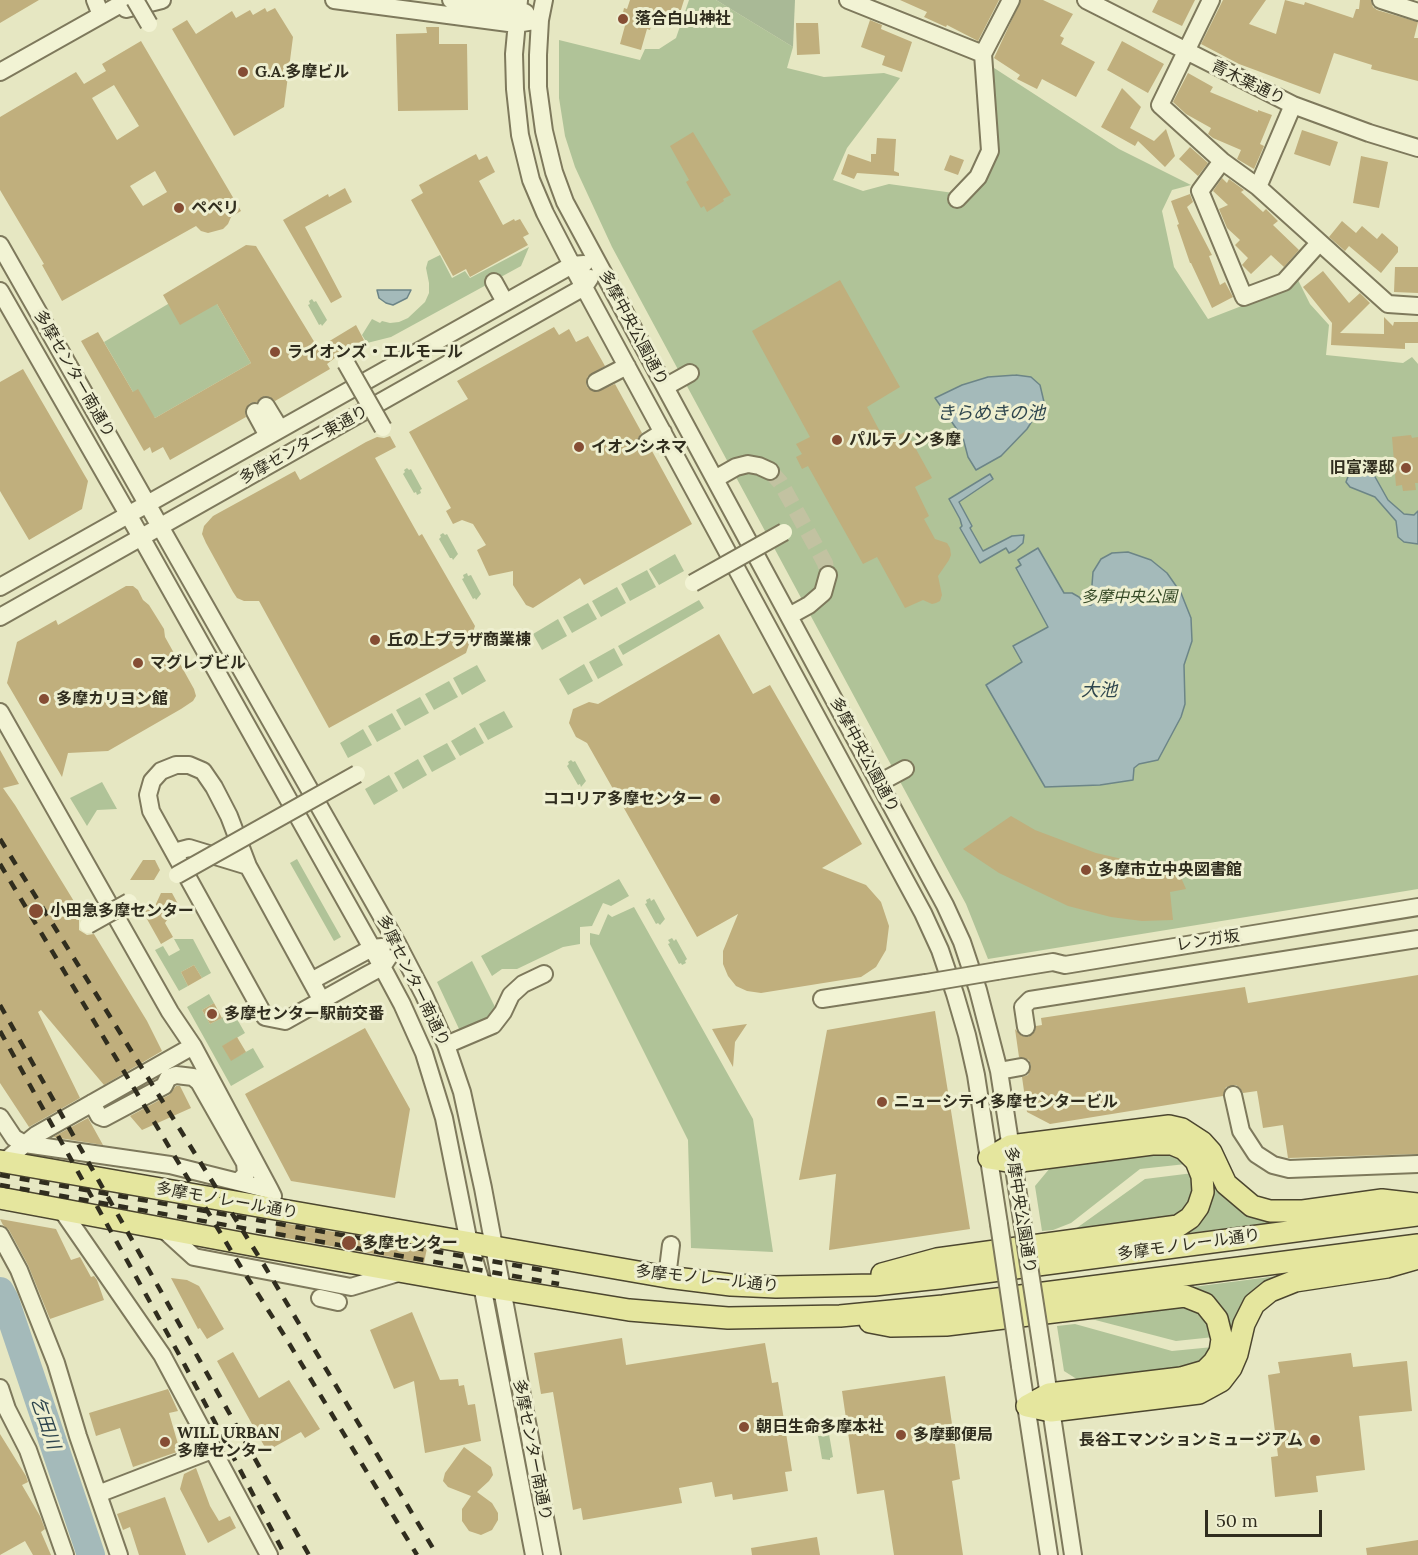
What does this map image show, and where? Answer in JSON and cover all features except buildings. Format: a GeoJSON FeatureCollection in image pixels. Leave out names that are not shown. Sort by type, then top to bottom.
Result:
{"type":"FeatureCollection","features":[{"type":"Feature","properties":{"kind":"main road"},"geometry":{"type":"LineString","coordinates":[[988,1158],[1169,1126],[1192,1134],[1202,1142],[1211,1152],[1226,1184],[1252,1206],[1270,1211],[1303,1211],[1382,1200],[1418,1204]]}},
{"type":"Feature","properties":{"kind":"main road"},"geometry":{"type":"LineString","coordinates":[[839,1287],[937,1259],[1178,1226],[1190,1218],[1198,1207],[1203,1192],[1202,1176],[1196,1161],[1184,1149],[1172,1144],[1012,1154]]}},
{"type":"Feature","properties":{"kind":"main road","name":"多摩モノレール通り"},"geometry":{"type":"LineString","coordinates":[[2,1162],[667,1277],[731,1285],[807,1288],[939,1278],[1418,1215]]}},
{"type":"Feature","properties":{"kind":"main road","name":"多摩モノレール通り"},"geometry":{"type":"LineString","coordinates":[[0,1198],[491,1287],[665,1314],[738,1318],[840,1316],[943,1306],[1418,1245]]}},
{"type":"Feature","properties":{"kind":"main road"},"geometry":{"type":"LineString","coordinates":[[1027,1406],[1198,1393],[1221,1381],[1231,1368],[1244,1324],[1254,1304],[1270,1291],[1295,1281],[1387,1267],[1418,1258]]}},
{"type":"Feature","properties":{"kind":"main road"},"geometry":{"type":"LineString","coordinates":[[840,1316],[891,1326],[946,1325],[1185,1296],[1205,1304],[1217,1319],[1222,1339],[1220,1352],[1205,1371],[1196,1376],[1050,1403]]}},
{"type":"Feature","properties":{"kind":"street"},"geometry":{"type":"LineString","coordinates":[[0,72],[96,12],[128,0]]}},
{"type":"Feature","properties":{"kind":"street"},"geometry":{"type":"LineString","coordinates":[[135,0],[149,24]]}},
{"type":"Feature","properties":{"kind":"street"},"geometry":{"type":"LineString","coordinates":[[96,12],[124,10],[162,0]]}},
{"type":"Feature","properties":{"kind":"street"},"geometry":{"type":"LineString","coordinates":[[334,0],[518,11]]}},
{"type":"Feature","properties":{"kind":"street"},"geometry":{"type":"LineString","coordinates":[[450,0],[518,11],[540,20]]}},
{"type":"Feature","properties":{"kind":"street","name":"多摩中央公園通り"},"geometry":{"type":"LineString","coordinates":[[544,0],[537,55],[538,87],[544,131],[554,172],[565,202],[945,905],[962,942],[981,1000],[999,1071],[1073,1555]]}},
{"type":"Feature","properties":{"kind":"street"},"geometry":{"type":"LineString","coordinates":[[848,0],[983,54]]}},
{"type":"Feature","properties":{"kind":"street"},"geometry":{"type":"LineString","coordinates":[[957,200],[978,177],[990,151],[983,54],[1011,0]]}},
{"type":"Feature","properties":{"kind":"street","name":"青木葉通り"},"geometry":{"type":"LineString","coordinates":[[1086,0],[1293,105],[1418,148]]}},
{"type":"Feature","properties":{"kind":"street"},"geometry":{"type":"LineString","coordinates":[[1211,0],[1160,105],[1222,161],[1258,187],[1388,304],[1418,306]]}},
{"type":"Feature","properties":{"kind":"street"},"geometry":{"type":"LineString","coordinates":[[1381,0],[1418,12]]}},
{"type":"Feature","properties":{"kind":"street","name":"多摩中央公園通り"},"geometry":{"type":"LineString","coordinates":[[518,11],[515,89],[520,135],[536,191],[545,213],[927,922],[955,994],[976,1075],[1049,1555]]}},
{"type":"Feature","properties":{"kind":"street"},"geometry":{"type":"LineString","coordinates":[[1258,187],[1293,105]]}},
{"type":"Feature","properties":{"kind":"street"},"geometry":{"type":"LineString","coordinates":[[1222,161],[1200,191],[1244,297],[1284,282],[1319,243]]}},
{"type":"Feature","properties":{"kind":"street","name":"多摩センター南通り"},"geometry":{"type":"LineString","coordinates":[[0,245],[398,945],[424,995],[446,1045],[467,1114],[494,1247],[491,1287],[534,1555]]}},
{"type":"Feature","properties":{"kind":"street"},"geometry":{"type":"LineString","coordinates":[[572,265],[599,264]]}},
{"type":"Feature","properties":{"kind":"street","name":"多摩センター東通り"},"geometry":{"type":"LineString","coordinates":[[0,616],[584,287],[599,264]]}},
{"type":"Feature","properties":{"kind":"street","name":"多摩センター東通り"},"geometry":{"type":"LineString","coordinates":[[0,587],[572,265]]}},
{"type":"Feature","properties":{"kind":"street"},"geometry":{"type":"LineString","coordinates":[[494,282],[506,302]]}},
{"type":"Feature","properties":{"kind":"street","name":"多摩センター南通り"},"geometry":{"type":"LineString","coordinates":[[0,291],[141,537],[402,1004],[433,1078],[444,1118],[469,1243],[491,1287],[552,1555]]}},
{"type":"Feature","properties":{"kind":"street"},"geometry":{"type":"LineString","coordinates":[[346,363],[383,428]]}},
{"type":"Feature","properties":{"kind":"street"},"geometry":{"type":"LineString","coordinates":[[596,382],[627,366]]}},
{"type":"Feature","properties":{"kind":"street"},"geometry":{"type":"LineString","coordinates":[[665,387],[690,373]]}},
{"type":"Feature","properties":{"kind":"street"},"geometry":{"type":"LineString","coordinates":[[260,409],[274,432]]}},
{"type":"Feature","properties":{"kind":"street"},"geometry":{"type":"LineString","coordinates":[[647,442],[663,432]]}},
{"type":"Feature","properties":{"kind":"street"},"geometry":{"type":"LineString","coordinates":[[715,479],[736,467],[748,464],[770,471]]}},
{"type":"Feature","properties":{"kind":"street"},"geometry":{"type":"LineString","coordinates":[[693,583],[784,532]]}},
{"type":"Feature","properties":{"kind":"street"},"geometry":{"type":"LineString","coordinates":[[789,616],[809,605],[823,593],[828,575]]}},
{"type":"Feature","properties":{"kind":"street"},"geometry":{"type":"LineString","coordinates":[[0,712],[170,1012],[193,1046],[279,1210]]}},
{"type":"Feature","properties":{"kind":"street"},"geometry":{"type":"LineString","coordinates":[[322,1001],[248,866],[229,816],[203,771],[189,765],[176,765],[161,771],[152,781],[148,795],[151,811],[265,1017],[285,1021],[322,1001],[382,967],[398,945]]}},
{"type":"Feature","properties":{"kind":"street"},"geometry":{"type":"LineString","coordinates":[[879,783],[905,769]]}},
{"type":"Feature","properties":{"kind":"street"},"geometry":{"type":"LineString","coordinates":[[177,875],[357,774]]}},
{"type":"Feature","properties":{"kind":"street"},"geometry":{"type":"LineString","coordinates":[[174,852],[189,848],[248,866]]}},
{"type":"Feature","properties":{"kind":"street"},"geometry":{"type":"LineString","coordinates":[[88,925],[129,902]]}},
{"type":"Feature","properties":{"kind":"street","name":"レンガ坂"},"geometry":{"type":"LineString","coordinates":[[822,999],[1053,962],[1065,964],[1418,907]]}},
{"type":"Feature","properties":{"kind":"street"},"geometry":{"type":"LineString","coordinates":[[1026,1027],[1023,1007],[1030,999],[1418,939]]}},
{"type":"Feature","properties":{"kind":"street"},"geometry":{"type":"LineString","coordinates":[[311,981],[372,948],[398,945]]}},
{"type":"Feature","properties":{"kind":"street"},"geometry":{"type":"LineString","coordinates":[[446,1045],[493,1025],[511,994],[523,984],[544,974]]}},
{"type":"Feature","properties":{"kind":"street"},"geometry":{"type":"LineString","coordinates":[[2,1162],[36,1135],[193,1046]]}},
{"type":"Feature","properties":{"kind":"street"},"geometry":{"type":"LineString","coordinates":[[999,1071],[1021,1068]]}},
{"type":"Feature","properties":{"kind":"street"},"geometry":{"type":"LineString","coordinates":[[92,1103],[99,1116],[104,1118],[164,1086],[168,1078],[176,1075],[193,1077],[199,1082],[245,1163],[246,1174],[238,1181]]}},
{"type":"Feature","properties":{"kind":"street"},"geometry":{"type":"LineString","coordinates":[[1233,1095],[1241,1131],[1256,1154],[1289,1170],[1418,1164]]}},
{"type":"Feature","properties":{"kind":"street"},"geometry":{"type":"LineString","coordinates":[[0,1117],[14,1138],[25,1144],[170,1165],[270,1190]]}},
{"type":"Feature","properties":{"kind":"street"},"geometry":{"type":"LineString","coordinates":[[61,1209],[162,1355],[268,1555]]}},
{"type":"Feature","properties":{"kind":"street"},"geometry":{"type":"LineString","coordinates":[[0,1235],[19,1270],[56,1364],[119,1555]]}},
{"type":"Feature","properties":{"kind":"street"},"geometry":{"type":"LineString","coordinates":[[667,1277],[671,1245]]}},
{"type":"Feature","properties":{"kind":"street"},"geometry":{"type":"LineString","coordinates":[[320,1298],[338,1302]]}},
{"type":"Feature","properties":{"kind":"street"},"geometry":{"type":"LineString","coordinates":[[0,1388],[28,1450],[65,1555]]}},
{"type":"Feature","properties":{"kind":"street"},"geometry":{"type":"LineString","coordinates":[[98,1494],[212,1450]]}},
{"type":"Feature","properties":{"kind":"green space","name":"多摩中央公園"},"geometry":{"type":"Polygon","coordinates":[[[689,0],[716,0],[793,47],[787,68],[824,77],[884,73],[900,78],[847,148],[833,180],[863,191],[889,184],[968,195],[983,182],[996,158],[998,136],[991,66],[1119,149],[1191,185],[1172,190],[1162,211],[1174,267],[1208,319],[1283,290],[1296,276],[1310,304],[1329,325],[1326,355],[1403,363],[1412,357],[1418,364],[1418,889],[988,959],[966,904],[612,247],[575,167],[565,136],[559,98],[559,40],[640,60],[645,49],[659,49],[676,38],[689,0]]]}},
{"type":"Feature","properties":{"kind":"green space"},"geometry":{"type":"Polygon","coordinates":[[[716,0],[795,0],[793,47],[716,0]]]}},
{"type":"Feature","properties":{"kind":"green space"},"geometry":{"type":"Polygon","coordinates":[[[529,247],[521,266],[391,337],[367,343],[362,335],[372,319],[380,323],[382,321],[399,322],[408,318],[425,302],[429,293],[426,268],[428,261],[440,255],[452,278],[465,271],[470,278],[529,247]]]}},
{"type":"Feature","properties":{"kind":"green space"},"geometry":{"type":"Polygon","coordinates":[[[312,299],[316,301],[327,320],[322,326],[319,325],[308,305],[312,299]]]}},
{"type":"Feature","properties":{"kind":"green space"},"geometry":{"type":"Polygon","coordinates":[[[168,304],[217,304],[251,363],[155,418],[133,392],[104,342],[168,304]]]}},
{"type":"Feature","properties":{"kind":"green space"},"geometry":{"type":"Polygon","coordinates":[[[407,468],[411,469],[422,489],[417,495],[403,474],[407,468]]]}},
{"type":"Feature","properties":{"kind":"green space"},"geometry":{"type":"Polygon","coordinates":[[[443,533],[447,534],[458,554],[453,560],[439,539],[443,533]]]}},
{"type":"Feature","properties":{"kind":"green space"},"geometry":{"type":"Polygon","coordinates":[[[675,554],[684,571],[659,585],[649,569],[675,554]]]}},
{"type":"Feature","properties":{"kind":"green space"},"geometry":{"type":"Polygon","coordinates":[[[647,570],[656,587],[630,601],[621,584],[647,570]]]}},
{"type":"Feature","properties":{"kind":"green space"},"geometry":{"type":"Polygon","coordinates":[[[467,573],[468,576],[471,575],[481,594],[476,600],[473,599],[462,579],[467,573]]]}},
{"type":"Feature","properties":{"kind":"green space"},"geometry":{"type":"Polygon","coordinates":[[[617,587],[626,603],[601,617],[592,601],[617,587]]]}},
{"type":"Feature","properties":{"kind":"green space"},"geometry":{"type":"Polygon","coordinates":[[[699,600],[704,608],[623,655],[618,646],[699,600]]]}},
{"type":"Feature","properties":{"kind":"green space"},"geometry":{"type":"Polygon","coordinates":[[[588,603],[597,619],[572,633],[563,617],[588,603]]]}},
{"type":"Feature","properties":{"kind":"green space"},"geometry":{"type":"Polygon","coordinates":[[[558,619],[567,636],[542,650],[533,634],[558,619]]]}},
{"type":"Feature","properties":{"kind":"green space"},"geometry":{"type":"Polygon","coordinates":[[[614,648],[623,665],[598,679],[589,662],[614,648]]]}},
{"type":"Feature","properties":{"kind":"green space"},"geometry":{"type":"Polygon","coordinates":[[[584,664],[593,681],[568,695],[559,679],[584,664]]]}},
{"type":"Feature","properties":{"kind":"green space"},"geometry":{"type":"Polygon","coordinates":[[[477,665],[486,681],[462,695],[453,678],[477,665]]]}},
{"type":"Feature","properties":{"kind":"green space"},"geometry":{"type":"Polygon","coordinates":[[[449,681],[458,697],[434,710],[425,694],[449,681]]]}},
{"type":"Feature","properties":{"kind":"green space"},"geometry":{"type":"Polygon","coordinates":[[[420,697],[429,713],[405,726],[396,710],[420,697]]]}},
{"type":"Feature","properties":{"kind":"green space"},"geometry":{"type":"Polygon","coordinates":[[[504,711],[513,727],[488,740],[479,724],[504,711]]]}},
{"type":"Feature","properties":{"kind":"green space"},"geometry":{"type":"Polygon","coordinates":[[[392,713],[401,729],[377,742],[368,726],[392,713]]]}},
{"type":"Feature","properties":{"kind":"green space"},"geometry":{"type":"Polygon","coordinates":[[[475,727],[484,743],[460,756],[451,741],[475,727]]]}},
{"type":"Feature","properties":{"kind":"green space"},"geometry":{"type":"Polygon","coordinates":[[[363,729],[372,745],[348,758],[340,743],[363,729]]]}},
{"type":"Feature","properties":{"kind":"green space"},"geometry":{"type":"Polygon","coordinates":[[[447,743],[456,759],[432,772],[423,756],[447,743]]]}},
{"type":"Feature","properties":{"kind":"green space"},"geometry":{"type":"Polygon","coordinates":[[[418,759],[427,775],[403,789],[394,773],[418,759]]]}},
{"type":"Feature","properties":{"kind":"green space"},"geometry":{"type":"Polygon","coordinates":[[[571,760],[575,761],[586,781],[581,787],[567,766],[571,760]]]}},
{"type":"Feature","properties":{"kind":"green space"},"geometry":{"type":"Polygon","coordinates":[[[389,775],[398,791],[374,805],[365,789],[389,775]]]}},
{"type":"Feature","properties":{"kind":"green space"},"geometry":{"type":"Polygon","coordinates":[[[102,782],[117,809],[97,810],[87,826],[70,798],[102,782]]]}},
{"type":"Feature","properties":{"kind":"green space"},"geometry":{"type":"Polygon","coordinates":[[[297,859],[341,937],[334,941],[290,863],[297,859]]]}},
{"type":"Feature","properties":{"kind":"green space"},"geometry":{"type":"Polygon","coordinates":[[[619,879],[629,896],[611,906],[603,903],[592,926],[580,927],[580,944],[563,947],[517,969],[502,969],[492,976],[481,956],[619,879]]]}},
{"type":"Feature","properties":{"kind":"green space"},"geometry":{"type":"Polygon","coordinates":[[[650,898],[651,901],[654,899],[665,919],[660,925],[656,924],[645,904],[650,898]]]}},
{"type":"Feature","properties":{"kind":"green space"},"geometry":{"type":"Polygon","coordinates":[[[634,907],[753,1119],[773,1252],[691,1248],[688,1140],[590,944],[590,933],[599,935],[608,914],[612,917],[634,907]]]}},
{"type":"Feature","properties":{"kind":"green space"},"geometry":{"type":"Polygon","coordinates":[[[672,938],[674,941],[676,939],[687,959],[682,965],[679,964],[668,944],[670,943],[668,940],[672,938]]]}},
{"type":"Feature","properties":{"kind":"green space"},"geometry":{"type":"Polygon","coordinates":[[[174,939],[193,939],[211,973],[202,978],[194,965],[181,972],[188,986],[179,991],[155,950],[163,946],[169,956],[180,950],[174,939]]]}},
{"type":"Feature","properties":{"kind":"green space"},"geometry":{"type":"Polygon","coordinates":[[[472,961],[496,1009],[484,1020],[460,1031],[437,982],[472,961]]]}},
{"type":"Feature","properties":{"kind":"green space"},"geometry":{"type":"Polygon","coordinates":[[[209,994],[214,1003],[202,1010],[210,1024],[233,1012],[245,1033],[223,1046],[231,1060],[253,1048],[264,1067],[231,1086],[187,1007],[209,994]]]}},
{"type":"Feature","properties":{"kind":"green space"},"geometry":{"type":"Polygon","coordinates":[[[1169,1153],[1186,1164],[1140,1169],[1071,1223],[1053,1230],[1042,1231],[1035,1186],[1050,1168],[1169,1153]]]}},
{"type":"Feature","properties":{"kind":"green space"},"geometry":{"type":"Polygon","coordinates":[[[1213,1169],[1288,1221],[1172,1235],[1213,1169]]]}},
{"type":"Feature","properties":{"kind":"green space"},"geometry":{"type":"Polygon","coordinates":[[[1193,1173],[1194,1196],[1183,1215],[1067,1235],[1145,1179],[1193,1173]]]}},
{"type":"Feature","properties":{"kind":"green space"},"geometry":{"type":"Polygon","coordinates":[[[1316,1271],[1281,1281],[1232,1350],[1185,1288],[1316,1271]]]}},
{"type":"Feature","properties":{"kind":"green space"},"geometry":{"type":"Polygon","coordinates":[[[1184,1303],[1194,1306],[1210,1321],[1214,1337],[1176,1341],[1076,1315],[1184,1303]]]}},
{"type":"Feature","properties":{"kind":"green space"},"geometry":{"type":"Polygon","coordinates":[[[1075,1324],[1172,1351],[1213,1347],[1203,1364],[1083,1383],[1064,1371],[1057,1326],[1075,1324]]]}},
{"type":"Feature","properties":{"kind":"green space"},"geometry":{"type":"Polygon","coordinates":[[[820,1433],[829,1434],[833,1457],[830,1460],[822,1459],[818,1436],[821,1436],[820,1433]]]}},
{"type":"Feature","properties":{"kind":"water"},"geometry":{"type":"Polygon","coordinates":[[[377,290],[411,290],[407,298],[393,305],[379,298],[377,290]]]}},
{"type":"Feature","properties":{"kind":"water","name":"きらめきの池"},"geometry":{"type":"Polygon","coordinates":[[[1016,375],[1031,377],[1040,385],[1044,402],[1027,429],[1001,456],[976,470],[968,457],[963,438],[935,398],[962,385],[988,377],[1016,375]]]}},
{"type":"Feature","properties":{"kind":"water"},"geometry":{"type":"Polygon","coordinates":[[[990,474],[993,479],[959,502],[972,526],[970,528],[983,551],[1012,536],[1024,535],[1023,543],[1015,550],[1009,553],[1006,548],[980,563],[960,528],[962,526],[960,519],[949,499],[990,474]]]}},
{"type":"Feature","properties":{"kind":"water"},"geometry":{"type":"Polygon","coordinates":[[[1349,474],[1374,475],[1388,500],[1404,514],[1414,515],[1418,511],[1418,544],[1404,542],[1398,537],[1396,521],[1375,497],[1350,487],[1346,482],[1349,474]]]}},
{"type":"Feature","properties":{"kind":"water","name":"大池"},"geometry":{"type":"Polygon","coordinates":[[[1038,548],[1064,593],[1072,593],[1086,605],[1091,605],[1095,600],[1092,585],[1093,572],[1101,559],[1112,553],[1128,552],[1151,560],[1167,573],[1181,593],[1191,618],[1192,641],[1184,665],[1185,704],[1181,717],[1158,760],[1139,764],[1134,768],[1133,780],[1100,785],[1045,787],[986,685],[1022,662],[1013,646],[1048,627],[1016,568],[1021,565],[1018,560],[1038,548]]]}},
{"type":"Feature","properties":{"kind":"waterway","name":"乞田川"},"geometry":{"type":"LineString","coordinates":[[0,1291],[91,1555]]}},
{"type":"Feature","properties":{"kind":"tunnel"},"geometry":{"type":"LineString","coordinates":[[770,471],[780,482],[825,563],[828,575]]}},
{"type":"Feature","properties":{"kind":"railway"},"geometry":{"type":"LineString","coordinates":[[0,839],[264,1265],[437,1555]]}},
{"type":"Feature","properties":{"kind":"railway"},"geometry":{"type":"LineString","coordinates":[[0,864],[242,1269],[417,1555]]}},
{"type":"Feature","properties":{"kind":"railway"},"geometry":{"type":"LineString","coordinates":[[0,1005],[309,1555]]}},
{"type":"Feature","properties":{"kind":"railway"},"geometry":{"type":"LineString","coordinates":[[0,1031],[181,1358],[285,1555]]}},
{"type":"Feature","properties":{"kind":"railway"},"geometry":{"type":"LineString","coordinates":[[0,1175],[559,1273]]}},
{"type":"Feature","properties":{"kind":"railway"},"geometry":{"type":"LineString","coordinates":[[0,1185],[559,1284]]}},
{"type":"Feature","properties":{"kind":"place","name":"落合白山神社"},"geometry":{"type":"Point","coordinates":[623,19]}},
{"type":"Feature","properties":{"kind":"place","name":"G.A.多摩ビル"},"geometry":{"type":"Point","coordinates":[243,72]}},
{"type":"Feature","properties":{"kind":"place","name":"ペペリ"},"geometry":{"type":"Point","coordinates":[179,208]}},
{"type":"Feature","properties":{"kind":"place","name":"ライオンズ・エルモール"},"geometry":{"type":"Point","coordinates":[275,352]}},
{"type":"Feature","properties":{"kind":"place","name":"パルテノン多摩"},"geometry":{"type":"Point","coordinates":[837,440]}},
{"type":"Feature","properties":{"kind":"place","name":"イオンシネマ"},"geometry":{"type":"Point","coordinates":[579,447]}},
{"type":"Feature","properties":{"kind":"place","name":"旧富澤邸"},"geometry":{"type":"Point","coordinates":[1406,468]}},
{"type":"Feature","properties":{"kind":"place","name":"丘の上プラザ商業棟"},"geometry":{"type":"Point","coordinates":[375,640]}},
{"type":"Feature","properties":{"kind":"place","name":"マグレブビル"},"geometry":{"type":"Point","coordinates":[138,663]}},
{"type":"Feature","properties":{"kind":"place","name":"多摩カリヨン館"},"geometry":{"type":"Point","coordinates":[44,699]}},
{"type":"Feature","properties":{"kind":"place","name":"ココリア多摩センター"},"geometry":{"type":"Point","coordinates":[715,799]}},
{"type":"Feature","properties":{"kind":"place","name":"多摩市立中央図書館"},"geometry":{"type":"Point","coordinates":[1086,870]}},
{"type":"Feature","properties":{"kind":"place","name":"小田急多摩センター"},"geometry":{"type":"Point","coordinates":[36,911]}},
{"type":"Feature","properties":{"kind":"place","name":"多摩センター駅前交番"},"geometry":{"type":"Point","coordinates":[212,1014]}},
{"type":"Feature","properties":{"kind":"place","name":"ニューシティ多摩センタービル"},"geometry":{"type":"Point","coordinates":[882,1102]}},
{"type":"Feature","properties":{"kind":"place","name":"多摩センター"},"geometry":{"type":"Point","coordinates":[349,1243]}},
{"type":"Feature","properties":{"kind":"place","name":"朝日生命多摩本社"},"geometry":{"type":"Point","coordinates":[744,1427]}},
{"type":"Feature","properties":{"kind":"place","name":"多摩郵便局"},"geometry":{"type":"Point","coordinates":[901,1435]}},
{"type":"Feature","properties":{"kind":"place","name":"長谷工マンションミュージアム"},"geometry":{"type":"Point","coordinates":[1315,1440]}},
{"type":"Feature","properties":{"kind":"place","name":"WILL URBAN 多摩センター"},"geometry":{"type":"Point","coordinates":[165,1442]}}]}
